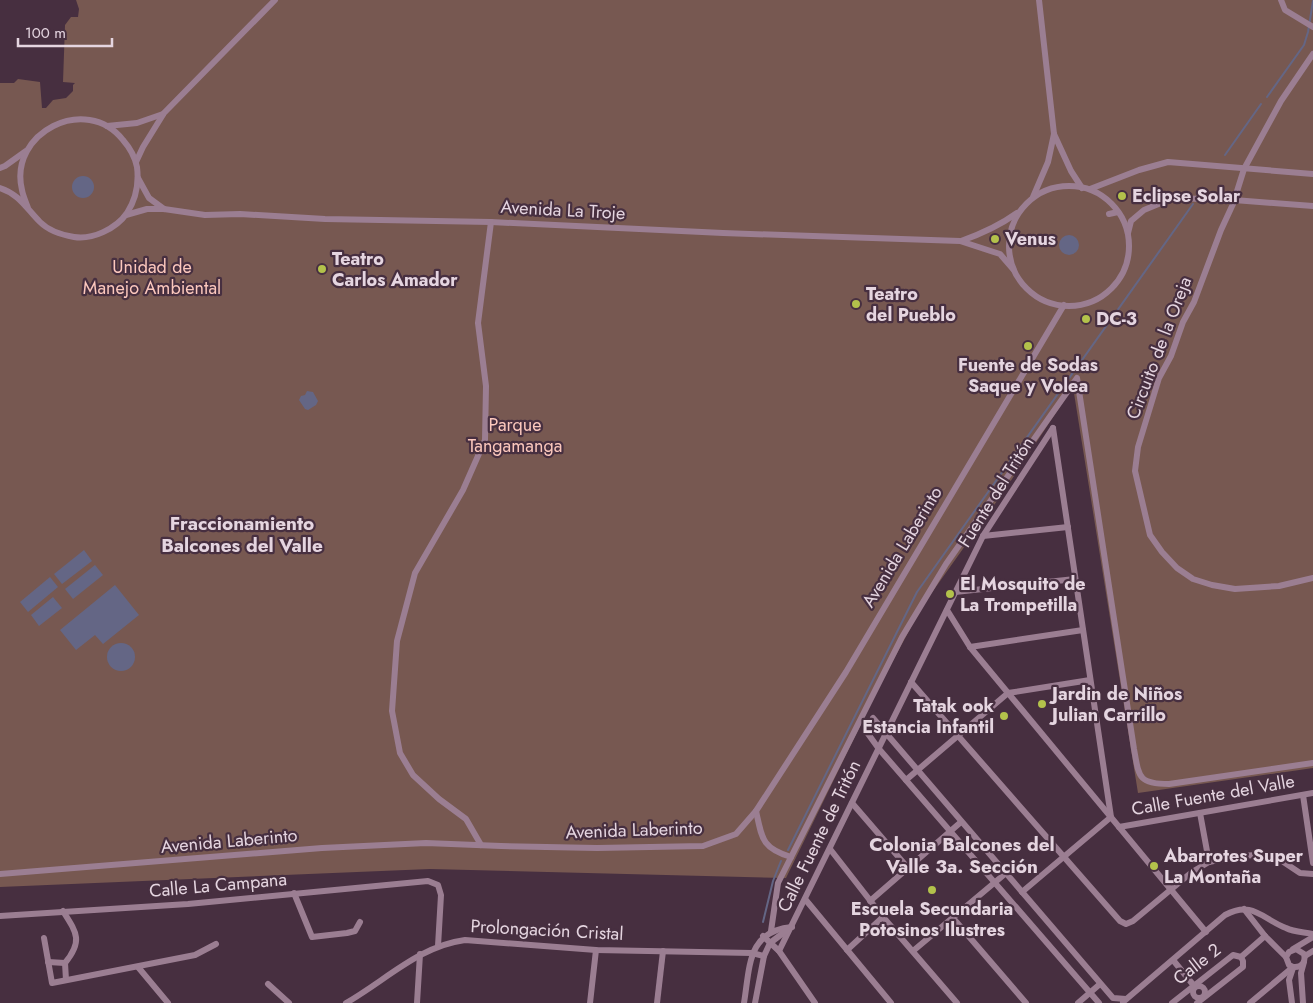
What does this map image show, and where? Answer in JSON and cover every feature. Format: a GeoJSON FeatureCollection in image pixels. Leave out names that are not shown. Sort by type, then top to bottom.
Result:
{"type":"FeatureCollection","features":[{"type":"Feature","properties":{"kind":"street"},"geometry":{"type":"LineString","coordinates":[[136,162],[164,113],[275,0]]}},
{"type":"Feature","properties":{"kind":"street"},"geometry":{"type":"LineString","coordinates":[[1038,0],[1054,134],[1048,162],[1033,197],[1019,212],[1011,230],[1009,249],[1013,268],[1023,285],[1038,298],[1056,305],[1076,306],[1095,300],[1111,289],[1122,274],[1128,255],[1128,234],[1131,221],[1144,210],[1173,198],[1313,206]]}},
{"type":"Feature","properties":{"kind":"street"},"geometry":{"type":"LineString","coordinates":[[1281,0],[1285,10],[1311,25]]}},
{"type":"Feature","properties":{"kind":"street","name":"Circuito de la Oreja"},"geometry":{"type":"LineString","coordinates":[[1313,54],[1281,101],[1244,169],[1234,200],[1194,302],[1183,322],[1171,356],[1159,378],[1138,447],[1135,471],[1150,535],[1177,568],[1193,579],[1235,589],[1279,586],[1313,578]]}},
{"type":"Feature","properties":{"kind":"street"},"geometry":{"type":"LineString","coordinates":[[107,126],[137,123],[164,113]]}},
{"type":"Feature","properties":{"kind":"street"},"geometry":{"type":"LineString","coordinates":[[0,188],[16,195],[41,223],[57,233],[76,237],[94,235],[112,228],[126,214],[135,197],[138,178],[136,162],[130,148],[120,135],[107,126],[91,120],[75,119],[55,124],[38,135],[26,152],[21,170],[21,190],[28,208]]}},
{"type":"Feature","properties":{"kind":"street"},"geometry":{"type":"LineString","coordinates":[[1054,134],[1082,188]]}},
{"type":"Feature","properties":{"kind":"street"},"geometry":{"type":"LineString","coordinates":[[0,168],[26,152]]}},
{"type":"Feature","properties":{"kind":"street"},"geometry":{"type":"LineString","coordinates":[[1090,189],[1139,170],[1168,162],[1313,174]]}},
{"type":"Feature","properties":{"kind":"street"},"geometry":{"type":"LineString","coordinates":[[138,178],[149,198],[164,209]]}},
{"type":"Feature","properties":{"kind":"street"},"geometry":{"type":"LineString","coordinates":[[1033,197],[1051,188],[1071,185],[1090,189],[1108,200],[1121,216],[1128,234]]}},
{"type":"Feature","properties":{"kind":"street","name":"Avenida La Troje"},"geometry":{"type":"LineString","coordinates":[[126,214],[147,209],[164,209],[205,215],[240,214],[325,220],[491,222],[723,233],[960,241],[1000,254],[1013,268]]}},
{"type":"Feature","properties":{"kind":"street","name":"Avenida La Troje"},"geometry":{"type":"LineString","coordinates":[[960,241],[982,234],[1019,212]]}},
{"type":"Feature","properties":{"kind":"street"},"geometry":{"type":"LineString","coordinates":[[1109,214],[1118,212]]}},
{"type":"Feature","properties":{"kind":"street"},"geometry":{"type":"LineString","coordinates":[[481,845],[466,819],[439,799],[413,775],[400,753],[392,711],[397,641],[416,573],[463,490],[485,440],[486,386],[478,323],[491,222]]}},
{"type":"Feature","properties":{"kind":"street","name":"Avenida Laberinto"},"geometry":{"type":"LineString","coordinates":[[0,874],[322,848],[426,843],[597,848],[703,846],[736,834],[756,811],[846,672],[1064,306]]}},
{"type":"Feature","properties":{"kind":"street"},"geometry":{"type":"LineString","coordinates":[[771,931],[778,883],[902,637],[946,564],[1077,378],[1134,749],[1138,771],[1143,780],[1151,784],[1169,784],[1313,762]]}},
{"type":"Feature","properties":{"kind":"street","name":"Fuente del Tritón"},"geometry":{"type":"LineString","coordinates":[[886,734],[983,536],[1053,428],[1068,527]]}},
{"type":"Feature","properties":{"kind":"street"},"geometry":{"type":"LineString","coordinates":[[983,536],[1068,527],[1111,817]]}},
{"type":"Feature","properties":{"kind":"street"},"geometry":{"type":"LineString","coordinates":[[956,592],[1075,579]]}},
{"type":"Feature","properties":{"kind":"street"},"geometry":{"type":"LineString","coordinates":[[947,610],[970,647],[1206,932]]}},
{"type":"Feature","properties":{"kind":"street"},"geometry":{"type":"LineString","coordinates":[[970,647],[1083,630]]}},
{"type":"Feature","properties":{"kind":"street"},"geometry":{"type":"LineString","coordinates":[[906,780],[1008,693],[1090,680]]}},
{"type":"Feature","properties":{"kind":"street"},"geometry":{"type":"LineString","coordinates":[[911,682],[1120,921],[1126,924],[1192,872],[1209,862],[1237,856],[1258,855],[1282,862],[1300,873],[1313,874]]}},
{"type":"Feature","properties":{"kind":"street"},"geometry":{"type":"LineString","coordinates":[[873,718],[1113,998],[1124,1001],[1225,915],[1234,910],[1244,909],[1258,912],[1286,928],[1313,936]]}},
{"type":"Feature","properties":{"kind":"street"},"geometry":{"type":"LineString","coordinates":[[866,731],[879,749],[1099,1003]]}},
{"type":"Feature","properties":{"kind":"street","name":"Calle Fuente de Tritón"},"geometry":{"type":"LineString","coordinates":[[779,952],[886,734]]}},
{"type":"Feature","properties":{"kind":"street","name":"Calle Fuente del Valle"},"geometry":{"type":"LineString","coordinates":[[1119,826],[1313,794]]}},
{"type":"Feature","properties":{"kind":"street"},"geometry":{"type":"LineString","coordinates":[[1303,795],[1313,863]]}},
{"type":"Feature","properties":{"kind":"street"},"geometry":{"type":"LineString","coordinates":[[852,803],[908,868]]}},
{"type":"Feature","properties":{"kind":"street"},"geometry":{"type":"LineString","coordinates":[[756,811],[759,827],[766,844],[771,849],[791,857]]}},
{"type":"Feature","properties":{"kind":"street"},"geometry":{"type":"LineString","coordinates":[[1200,813],[1209,862]]}},
{"type":"Feature","properties":{"kind":"street","name":"Calle Fuente del Valle"},"geometry":{"type":"LineString","coordinates":[[1022,892],[1111,817]]}},
{"type":"Feature","properties":{"kind":"street"},"geometry":{"type":"LineString","coordinates":[[870,900],[961,822]]}},
{"type":"Feature","properties":{"kind":"street"},"geometry":{"type":"LineString","coordinates":[[830,849],[883,917],[957,1003]]}},
{"type":"Feature","properties":{"kind":"street"},"geometry":{"type":"LineString","coordinates":[[913,951],[1006,873]]}},
{"type":"Feature","properties":{"kind":"street","name":"Calle La Campana"},"geometry":{"type":"LineString","coordinates":[[0,916],[188,904],[428,881],[438,885],[441,895],[438,946]]}},
{"type":"Feature","properties":{"kind":"street"},"geometry":{"type":"LineString","coordinates":[[294,893],[312,937],[355,931],[360,922]]}},
{"type":"Feature","properties":{"kind":"street"},"geometry":{"type":"LineString","coordinates":[[805,900],[891,1003]]}},
{"type":"Feature","properties":{"kind":"street"},"geometry":{"type":"LineString","coordinates":[[1244,909],[1265,936],[1286,957],[1289,964],[1294,967]]}},
{"type":"Feature","properties":{"kind":"street"},"geometry":{"type":"LineString","coordinates":[[63,911],[76,932],[77,942],[74,952],[65,963],[66,980]]}},
{"type":"Feature","properties":{"kind":"street"},"geometry":{"type":"LineString","coordinates":[[847,950],[883,917]]}},
{"type":"Feature","properties":{"kind":"street"},"geometry":{"type":"LineString","coordinates":[[953,918],[1026,1003]]}},
{"type":"Feature","properties":{"kind":"street"},"geometry":{"type":"LineString","coordinates":[[744,1003],[752,953],[763,936],[771,931],[792,927]]}},
{"type":"Feature","properties":{"kind":"street"},"geometry":{"type":"LineString","coordinates":[[755,1003],[764,956],[770,943],[792,927]]}},
{"type":"Feature","properties":{"kind":"street"},"geometry":{"type":"LineString","coordinates":[[763,936],[779,952],[815,1003]]}},
{"type":"Feature","properties":{"kind":"street"},"geometry":{"type":"LineString","coordinates":[[1197,1003],[1205,999],[1243,967],[1241,957],[1265,936]]}},
{"type":"Feature","properties":{"kind":"street"},"geometry":{"type":"LineString","coordinates":[[1286,957],[1289,952],[1313,936]]}},
{"type":"Feature","properties":{"kind":"street"},"geometry":{"type":"LineString","coordinates":[[44,938],[52,983],[195,955],[216,944]]}},
{"type":"Feature","properties":{"kind":"street","name":"Prolongación Cristal"},"geometry":{"type":"LineString","coordinates":[[346,1003],[420,954],[438,946],[464,940],[596,950],[752,953],[764,956]]}},
{"type":"Feature","properties":{"kind":"street"},"geometry":{"type":"LineString","coordinates":[[1293,949],[1302,951],[1304,959],[1301,973],[1303,1003]]}},
{"type":"Feature","properties":{"kind":"street"},"geometry":{"type":"LineString","coordinates":[[590,1003],[596,950]]}},
{"type":"Feature","properties":{"kind":"street"},"geometry":{"type":"LineString","coordinates":[[657,1003],[663,951]]}},
{"type":"Feature","properties":{"kind":"street"},"geometry":{"type":"LineString","coordinates":[[1250,1003],[1294,967],[1299,967],[1304,959],[1313,951]]}},
{"type":"Feature","properties":{"kind":"street"},"geometry":{"type":"LineString","coordinates":[[417,1003],[420,954]]}},
{"type":"Feature","properties":{"kind":"street","name":"Calle 2"},"geometry":{"type":"LineString","coordinates":[[1172,1003],[1233,955],[1241,957]]}},
{"type":"Feature","properties":{"kind":"street"},"geometry":{"type":"LineString","coordinates":[[1172,960],[1195,986],[1204,989],[1205,999]]}},
{"type":"Feature","properties":{"kind":"street"},"geometry":{"type":"LineString","coordinates":[[48,962],[65,963]]}},
{"type":"Feature","properties":{"kind":"street"},"geometry":{"type":"LineString","coordinates":[[138,967],[168,1003]]}},
{"type":"Feature","properties":{"kind":"street"},"geometry":{"type":"LineString","coordinates":[[1292,1003],[1290,976],[1294,967]]}},
{"type":"Feature","properties":{"kind":"street"},"geometry":{"type":"LineString","coordinates":[[1275,983],[1284,978],[1290,984]]}},
{"type":"Feature","properties":{"kind":"street"},"geometry":{"type":"LineString","coordinates":[[268,984],[289,1003]]}},
{"type":"Feature","properties":{"kind":"street"},"geometry":{"type":"LineString","coordinates":[[1078,1003],[1100,984]]}},
{"type":"Feature","properties":{"kind":"green space","name":"Parque Tangamanga"},"geometry":{"type":"Polygon","coordinates":[[[76,0],[1313,0],[1313,768],[1138,793],[1073,387],[1002,494],[923,605],[882,681],[786,878],[430,869],[0,887],[0,83],[14,83],[18,79],[40,82],[42,108],[46,108],[53,100],[66,98],[73,91],[75,83],[63,82],[65,25],[71,17],[78,17],[79,9],[76,0]]]}},
{"type":"Feature","properties":{"kind":"water"},"geometry":{"type":"Polygon","coordinates":[[[83,176],[91,179],[94,187],[91,195],[83,198],[75,195],[72,187],[75,179],[83,176]]]}},
{"type":"Feature","properties":{"kind":"water"},"geometry":{"type":"Polygon","coordinates":[[[1069,235],[1076,238],[1079,245],[1076,252],[1069,255],[1062,252],[1059,245],[1062,238],[1069,235]]]}},
{"type":"Feature","properties":{"kind":"water"},"geometry":{"type":"Polygon","coordinates":[[[307,391],[313,392],[318,401],[316,405],[308,410],[305,409],[299,400],[307,391]]]}},
{"type":"Feature","properties":{"kind":"water"},"geometry":{"type":"Polygon","coordinates":[[[84,550],[92,561],[62,584],[54,574],[84,550]]]}},
{"type":"Feature","properties":{"kind":"water"},"geometry":{"type":"Polygon","coordinates":[[[95,565],[103,575],[73,599],[65,589],[95,565]]]}},
{"type":"Feature","properties":{"kind":"water"},"geometry":{"type":"Polygon","coordinates":[[[50,577],[58,587],[28,612],[20,602],[50,577]]]}},
{"type":"Feature","properties":{"kind":"water"},"geometry":{"type":"Polygon","coordinates":[[[115,585],[139,615],[103,644],[95,635],[76,650],[60,630],[115,585]]]}},
{"type":"Feature","properties":{"kind":"water"},"geometry":{"type":"Polygon","coordinates":[[[53,597],[62,608],[39,626],[31,615],[53,597]]]}},
{"type":"Feature","properties":{"kind":"water"},"geometry":{"type":"Polygon","coordinates":[[[121,643],[131,647],[135,657],[131,667],[121,671],[111,667],[107,657],[111,647],[121,643]]]}},
{"type":"Feature","properties":{"kind":"waterway"},"geometry":{"type":"LineString","coordinates":[[1267,97],[1304,45],[1313,1]]}},
{"type":"Feature","properties":{"kind":"waterway"},"geometry":{"type":"LineString","coordinates":[[1225,155],[1261,104]]}},
{"type":"Feature","properties":{"kind":"waterway"},"geometry":{"type":"LineString","coordinates":[[788,850],[917,592],[1193,204]]}},
{"type":"Feature","properties":{"kind":"waterway"},"geometry":{"type":"LineString","coordinates":[[763,922],[773,881],[781,861]]}},
{"type":"Feature","properties":{"kind":"place","name":"Eclipse Solar"},"geometry":{"type":"Point","coordinates":[1122,196]}},
{"type":"Feature","properties":{"kind":"place","name":"Venus"},"geometry":{"type":"Point","coordinates":[995,239]}},
{"type":"Feature","properties":{"kind":"place","name":"Teatro Carlos Amador"},"geometry":{"type":"Point","coordinates":[322,269]}},
{"type":"Feature","properties":{"kind":"place","name":"Teatro del Pueblo"},"geometry":{"type":"Point","coordinates":[856,304]}},
{"type":"Feature","properties":{"kind":"place","name":"DC-3"},"geometry":{"type":"Point","coordinates":[1086,319]}},
{"type":"Feature","properties":{"kind":"place","name":"Fuente de Sodas Saque y Volea"},"geometry":{"type":"Point","coordinates":[1028,346]}},
{"type":"Feature","properties":{"kind":"place","name":"El Mosquito de La Trompetilla"},"geometry":{"type":"Point","coordinates":[950,594]}},
{"type":"Feature","properties":{"kind":"place","name":"Jardin de Niños Julian Carrillo"},"geometry":{"type":"Point","coordinates":[1042,704]}},
{"type":"Feature","properties":{"kind":"place","name":"Tatak ook Estancia Infantil"},"geometry":{"type":"Point","coordinates":[1004,716]}},
{"type":"Feature","properties":{"kind":"place","name":"Abarrotes Super La Montaña"},"geometry":{"type":"Point","coordinates":[1154,866]}},
{"type":"Feature","properties":{"kind":"place","name":"Escuela Secundaria Potosinos Ilustres"},"geometry":{"type":"Point","coordinates":[932,890]}},
{"type":"Feature","properties":{"kind":"district","name":"Fraccionamiento Balcones del Valle"},"geometry":{"type":"Point","coordinates":[242,534]}},
{"type":"Feature","properties":{"kind":"district","name":"Colonia Balcones del Valle 3a. Sección"},"geometry":{"type":"Point","coordinates":[962,855]}},
{"type":"Feature","properties":{"kind":"park label","name":"Unidad de Manejo Ambiental"},"geometry":{"type":"Point","coordinates":[152,277]}}]}
